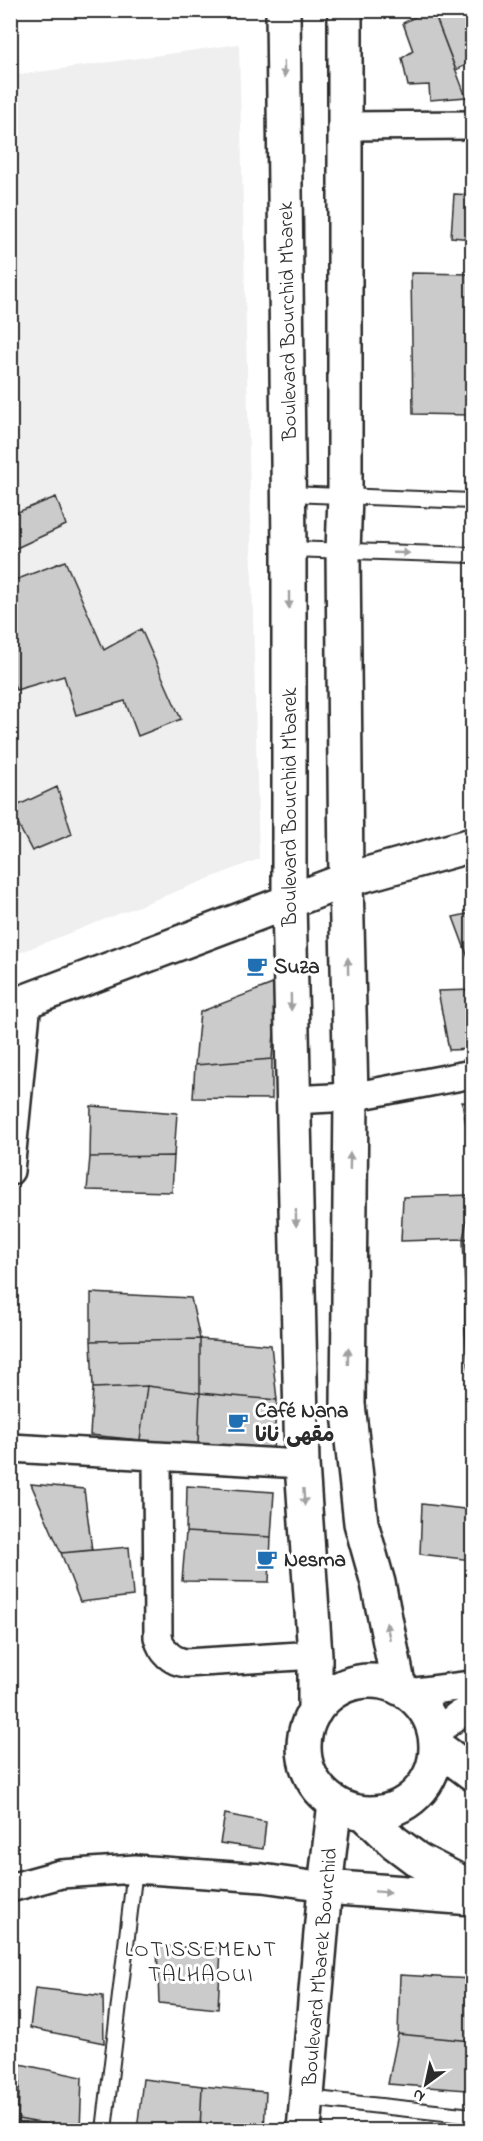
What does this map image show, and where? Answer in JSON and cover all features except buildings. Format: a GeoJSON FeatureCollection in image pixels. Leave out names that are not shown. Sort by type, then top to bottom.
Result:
{"type":"FeatureCollection","features":[{"type":"Feature","properties":{"kind":"main road","name":"Boulevard Bourchid M'barek"},"geometry":{"type":"LineString","coordinates":[[283,10],[289,549],[289,902],[300,1407],[315,1655],[315,1711]]}},
{"type":"Feature","properties":{"kind":"main road"},"geometry":{"type":"LineString","coordinates":[[345,10],[343,551],[346,880],[351,1097],[348,1404],[361,1524],[404,1691]]}},
{"type":"Feature","properties":{"kind":"main road"},"geometry":{"type":"LineString","coordinates":[[19,1004],[346,880],[472,845]]}},
{"type":"Feature","properties":{"kind":"main road"},"geometry":{"type":"LineString","coordinates":[[300,1407],[348,1404]]}},
{"type":"Feature","properties":{"kind":"main road"},"geometry":{"type":"LineString","coordinates":[[349,1808],[382,1812],[400,1807],[415,1796],[427,1782],[434,1765],[435,1740],[425,1711],[404,1691],[381,1683],[362,1682],[343,1687],[327,1697],[315,1711],[307,1727],[304,1744],[305,1761],[312,1778],[322,1792],[349,1808],[418,1860],[472,1888]]}},
{"type":"Feature","properties":{"kind":"main road"},"geometry":{"type":"LineString","coordinates":[[435,1740],[472,1773]]}},
{"type":"Feature","properties":{"kind":"main road","name":"Boulevard M'barek Bourchid"},"geometry":{"type":"LineString","coordinates":[[304,2130],[325,1887],[349,1808]]}},
{"type":"Feature","properties":{"kind":"main road"},"geometry":{"type":"LineString","coordinates":[[325,1887],[472,1898]]}},
{"type":"Feature","properties":{"kind":"street"},"geometry":{"type":"LineString","coordinates":[[345,126],[472,125]]}},
{"type":"Feature","properties":{"kind":"street"},"geometry":{"type":"LineString","coordinates":[[10,1171],[19,1004]]}},
{"type":"Feature","properties":{"kind":"street"},"geometry":{"type":"LineString","coordinates":[[293,1100],[351,1097],[472,1074]]}},
{"type":"Feature","properties":{"kind":"street"},"geometry":{"type":"LineString","coordinates":[[10,1448],[302,1464]]}},
{"type":"Feature","properties":{"kind":"street"},"geometry":{"type":"LineString","coordinates":[[157,1456],[158,1637],[164,1653],[186,1664],[315,1655]]}},
{"type":"Feature","properties":{"kind":"street"},"geometry":{"type":"LineString","coordinates":[[404,1691],[472,1685]]}},
{"type":"Feature","properties":{"kind":"street"},"geometry":{"type":"LineString","coordinates":[[435,1740],[458,1715],[472,1708]]}},
{"type":"Feature","properties":{"kind":"street"},"geometry":{"type":"LineString","coordinates":[[10,1888],[61,1874],[135,1869],[263,1878],[325,1887]]}},
{"type":"Feature","properties":{"kind":"lane"},"geometry":{"type":"LineString","coordinates":[[288,494],[472,501]]}},
{"type":"Feature","properties":{"kind":"lane"},"geometry":{"type":"LineString","coordinates":[[289,549],[472,555]]}},
{"type":"Feature","properties":{"kind":"lane"},"geometry":{"type":"LineString","coordinates":[[104,2130],[135,1869]]}},
{"type":"Feature","properties":{"kind":"lane"},"geometry":{"type":"LineString","coordinates":[[308,2098],[472,2116]]}},
{"type":"Feature","properties":{"kind":"shaded area"},"geometry":{"type":"Polygon","coordinates":[[[239,44],[259,859],[11,956],[10,76],[239,44]]]}},
{"type":"Feature","properties":{"kind":"place","name":"Suza"},"geometry":{"type":"Point","coordinates":[257,966]}},
{"type":"Feature","properties":{"kind":"place","name":"Café Nana مقهى نانا"},"geometry":{"type":"Point","coordinates":[238,1422]}},
{"type":"Feature","properties":{"kind":"place","name":"Nesma"},"geometry":{"type":"Point","coordinates":[267,1559]}},
{"type":"Feature","properties":{"kind":"district","name":"LOTISSEMENT TALHAOUI"},"geometry":{"type":"Point","coordinates":[201,1961]}}]}
